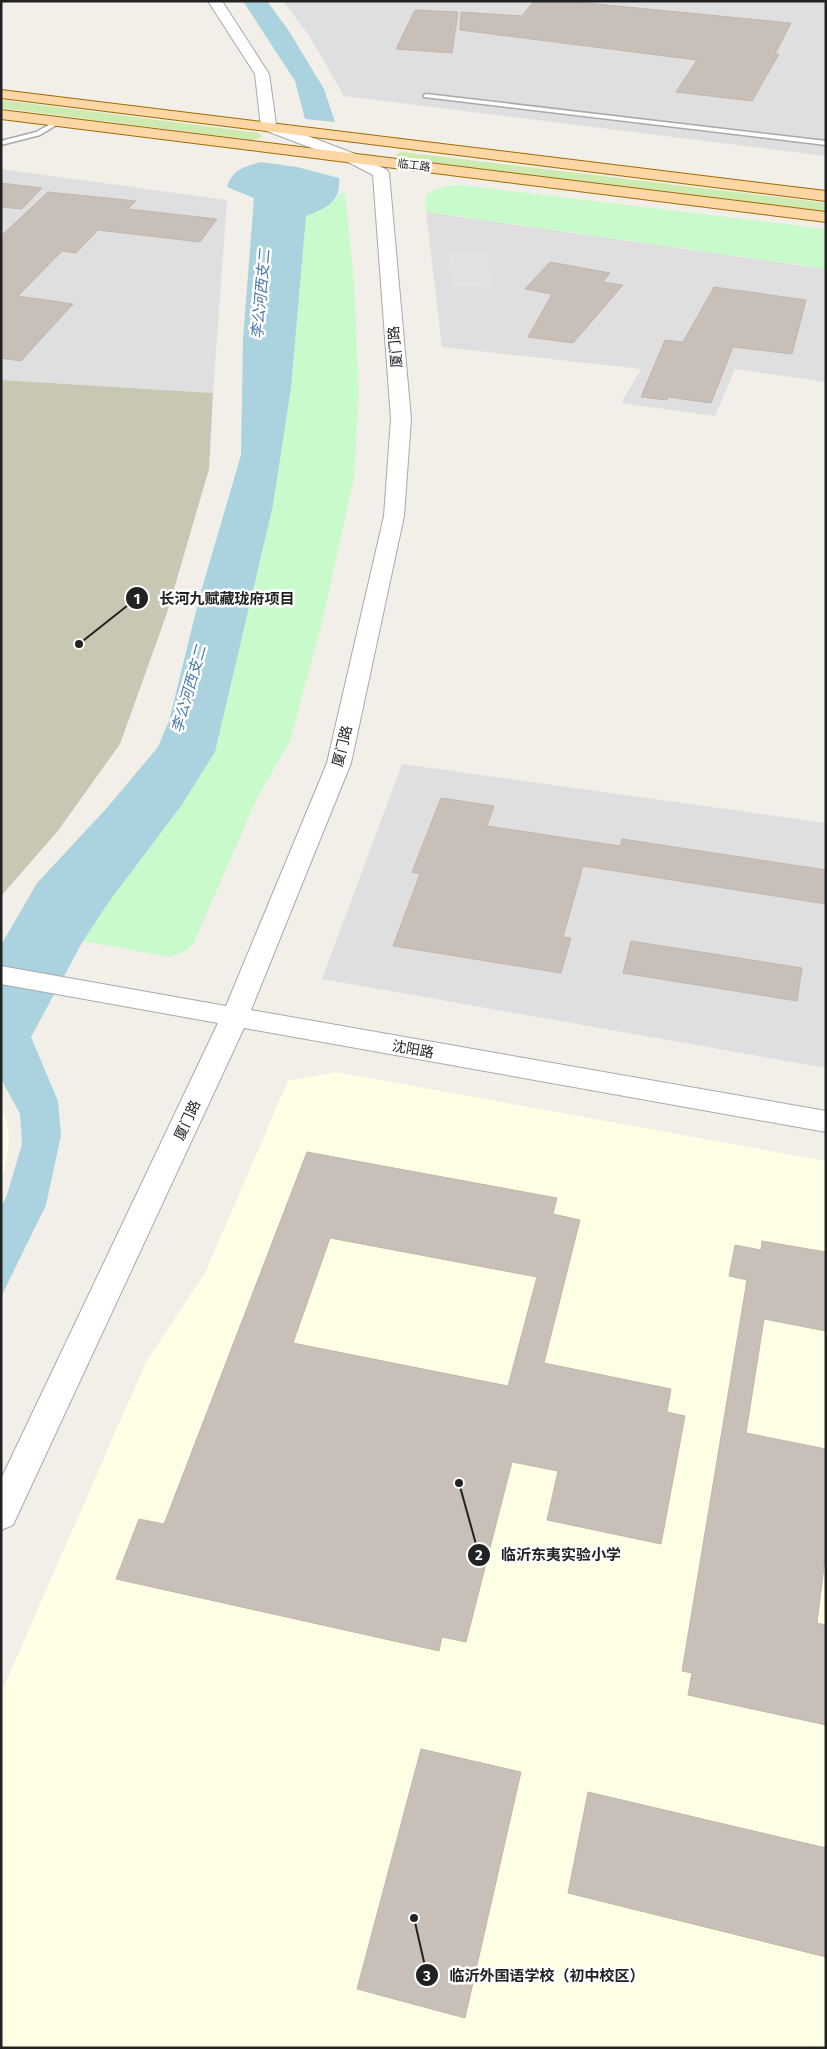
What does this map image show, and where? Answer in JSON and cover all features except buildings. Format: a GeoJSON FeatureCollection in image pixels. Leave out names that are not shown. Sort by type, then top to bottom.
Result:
{"type":"FeatureCollection","features":[{"type":"Feature","properties":{"kind":"main road","name":"临工路"},"geometry":{"type":"LineString","coordinates":[[1,94],[826,196]]}},
{"type":"Feature","properties":{"kind":"main road","name":"临工路"},"geometry":{"type":"LineString","coordinates":[[1,114],[826,217]]}},
{"type":"Feature","properties":{"kind":"street"},"geometry":{"type":"LineString","coordinates":[[215,1],[262,74],[269,127]]}},
{"type":"Feature","properties":{"kind":"street","name":"厦门路"},"geometry":{"type":"LineString","coordinates":[[1,1515],[235,1017],[339,763],[394,516],[401,419],[381,172],[352,158],[269,127]]}},
{"type":"Feature","properties":{"kind":"street","name":"沈阳路"},"geometry":{"type":"LineString","coordinates":[[1,975],[826,1122]]}},
{"type":"Feature","properties":{"kind":"lane"},"geometry":{"type":"LineString","coordinates":[[426,96],[826,143]]}},
{"type":"Feature","properties":{"kind":"lane"},"geometry":{"type":"LineString","coordinates":[[1,143],[38,134],[60,121]]}},
{"type":"Feature","properties":{"kind":"shaded area"},"geometry":{"type":"Polygon","coordinates":[[[283,1],[826,1],[826,156],[344,96],[310,37],[283,1]]]}},
{"type":"Feature","properties":{"kind":"shaded area"},"geometry":{"type":"Polygon","coordinates":[[[1,169],[227,200],[213,393],[1,380],[1,169]]]}},
{"type":"Feature","properties":{"kind":"shaded area"},"geometry":{"type":"Polygon","coordinates":[[[426,212],[826,269],[826,382],[735,369],[715,416],[621,403],[641,369],[442,347],[426,212]]]}},
{"type":"Feature","properties":{"kind":"shaded area"},"geometry":{"type":"Polygon","coordinates":[[[487,252],[492,286],[452,287],[448,253],[487,252]]]}},
{"type":"Feature","properties":{"kind":"shaded area"},"geometry":{"type":"Polygon","coordinates":[[[1,380],[213,393],[209,469],[167,613],[120,744],[57,832],[1,896],[1,380]]]}},
{"type":"Feature","properties":{"kind":"shaded area"},"geometry":{"type":"Polygon","coordinates":[[[402,764],[826,823],[826,1068],[322,979],[402,764]]]}},
{"type":"Feature","properties":{"kind":"shaded area"},"geometry":{"type":"Polygon","coordinates":[[[336,1072],[826,1161],[826,2048],[1,2048],[1,1693],[146,1362],[205,1273],[288,1081],[336,1072]]]}},
{"type":"Feature","properties":{"kind":"shaded area"},"geometry":{"type":"Polygon","coordinates":[[[1,1108],[6,1117],[9,1138],[7,1159],[1,1181],[1,1108]]]}},
{"type":"Feature","properties":{"kind":"green space"},"geometry":{"type":"Polygon","coordinates":[[[1,100],[259,133],[262,137],[252,140],[1,108],[1,100]]]}},
{"type":"Feature","properties":{"kind":"green space"},"geometry":{"type":"Polygon","coordinates":[[[402,152],[826,203],[826,211],[397,157],[397,154],[402,152]]]}},
{"type":"Feature","properties":{"kind":"green space"},"geometry":{"type":"Polygon","coordinates":[[[461,185],[826,229],[826,269],[426,212],[425,196],[433,190],[442,187],[461,185]]]}},
{"type":"Feature","properties":{"kind":"green space"},"geometry":{"type":"Polygon","coordinates":[[[345,192],[354,282],[359,393],[354,478],[322,623],[290,741],[258,796],[194,943],[186,951],[170,957],[83,941],[108,903],[181,806],[215,752],[273,505],[291,388],[306,216],[334,201],[340,193],[345,192]]]}},
{"type":"Feature","properties":{"kind":"water"},"geometry":{"type":"Polygon","coordinates":[[[243,1],[267,1],[289,31],[324,89],[335,122],[305,119],[295,81],[243,1]]]}},
{"type":"Feature","properties":{"kind":"water","name":"李公河西支二"},"geometry":{"type":"Polygon","coordinates":[[[260,162],[297,167],[339,178],[338,193],[335,199],[326,207],[306,216],[291,388],[273,505],[215,752],[181,806],[108,903],[83,941],[31,1037],[58,1101],[61,1135],[46,1205],[1,1297],[1,1207],[7,1195],[22,1144],[20,1114],[1,1079],[1,945],[37,883],[105,810],[158,747],[169,721],[200,595],[241,455],[243,339],[254,198],[227,187],[232,176],[244,168],[260,162]]]}},
{"type":"Feature","properties":{"kind":"place","name":"长河九赋藏珑府项目"},"geometry":{"type":"Point","coordinates":[79,644]}},
{"type":"Feature","properties":{"kind":"place","name":"临沂东夷实验小学"},"geometry":{"type":"Point","coordinates":[459,1483]}},
{"type":"Feature","properties":{"kind":"place","name":"临沂外国语学校（初中校区）"},"geometry":{"type":"Point","coordinates":[414,1918]}}]}
